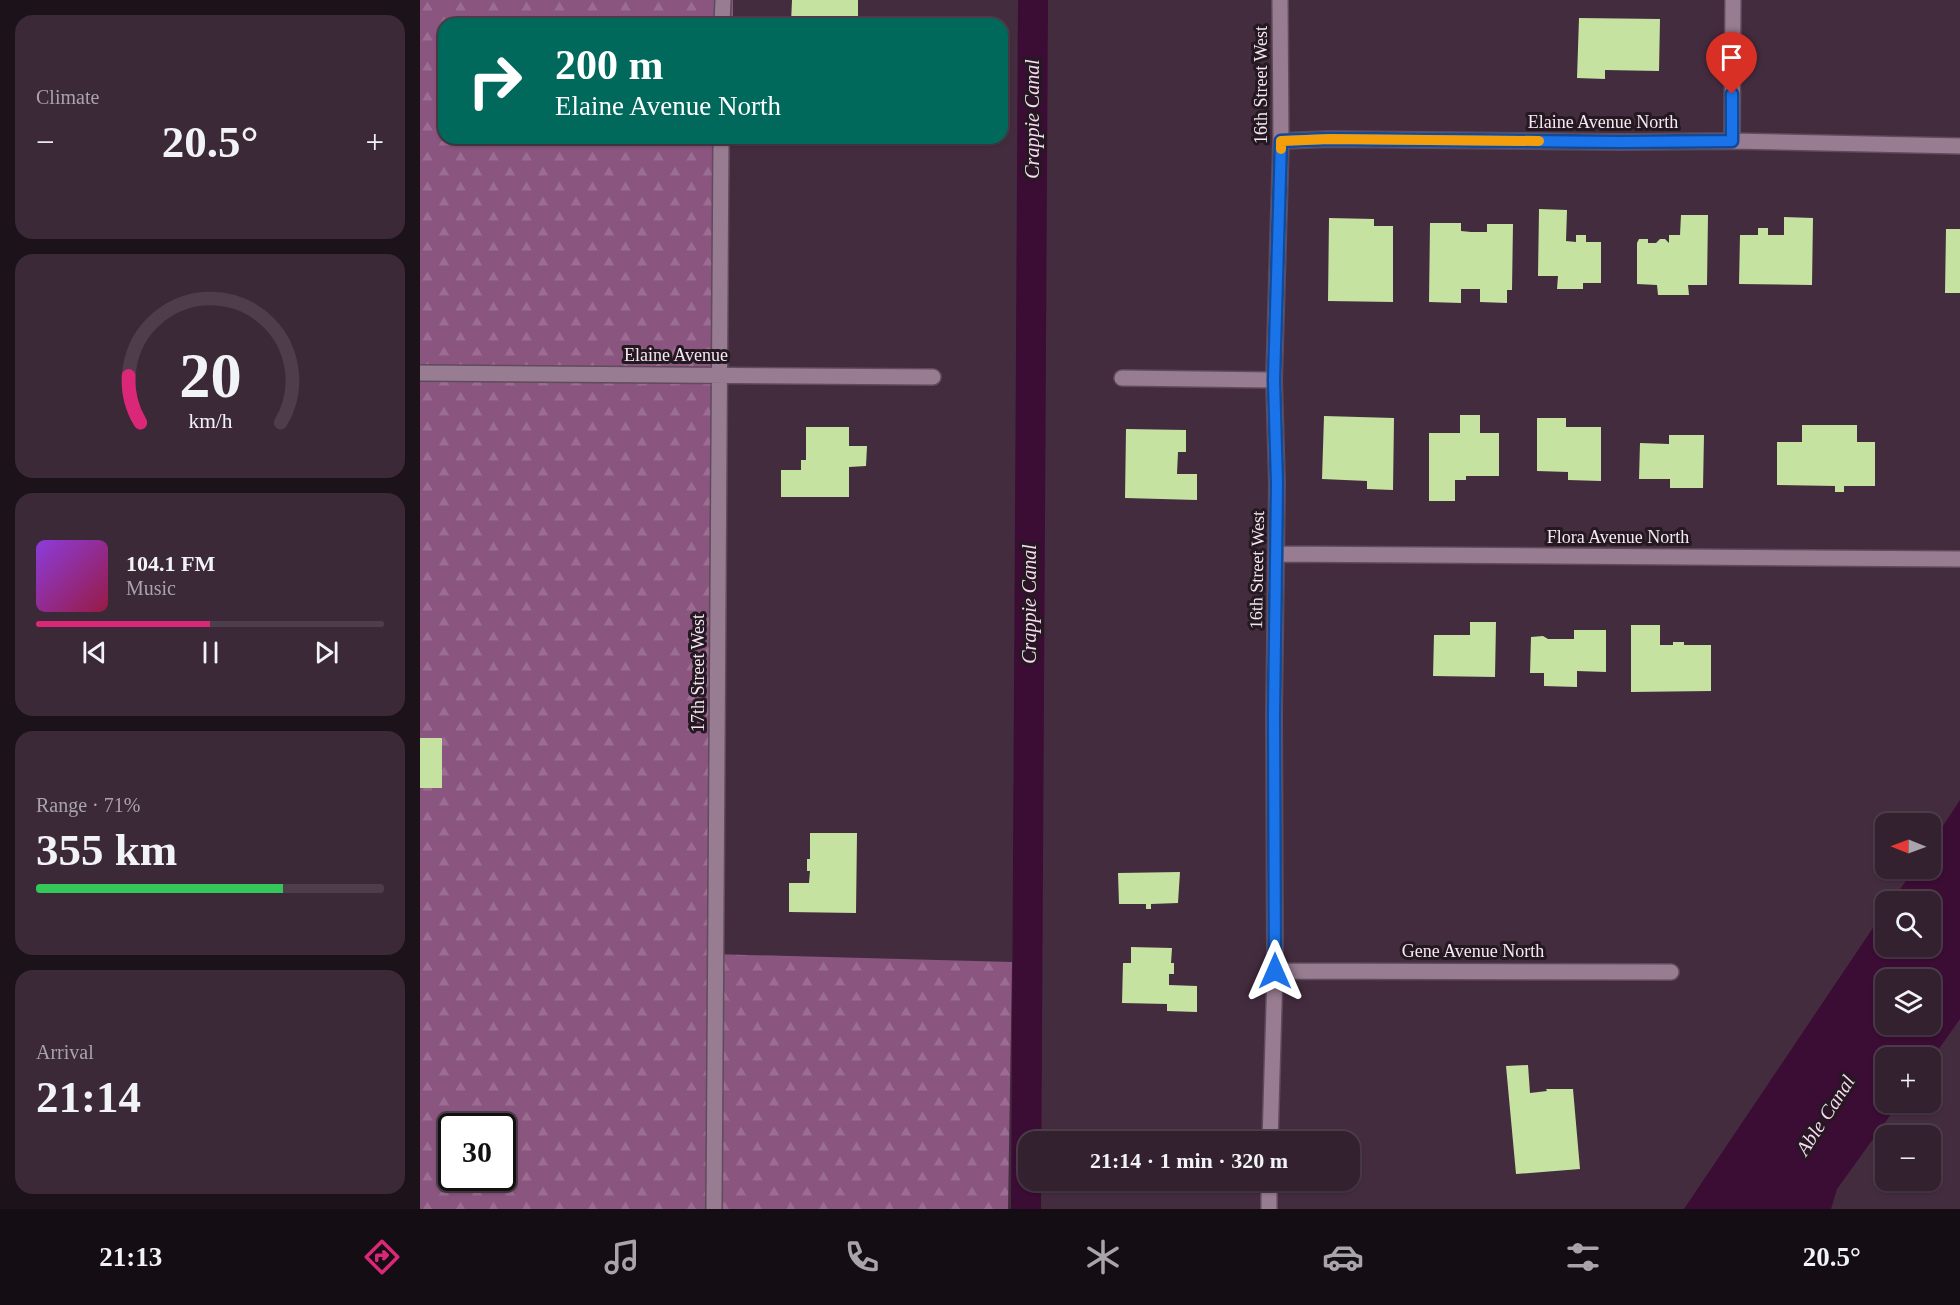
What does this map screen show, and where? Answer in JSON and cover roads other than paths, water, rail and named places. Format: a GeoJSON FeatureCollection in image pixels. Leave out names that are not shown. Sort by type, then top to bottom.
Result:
{"type":"FeatureCollection","features":[{"type":"Feature","properties":{"kind":"street"},"geometry":{"type":"LineString","coordinates":[[722,18],[723,0]]}},
{"type":"Feature","properties":{"kind":"street","name":"16th Street West"},"geometry":{"type":"LineString","coordinates":[[1270,1131],[1275,971],[1274,714],[1277,484],[1274,380],[1281,141],[1280,0]]}},
{"type":"Feature","properties":{"kind":"street"},"geometry":{"type":"LineString","coordinates":[[1732,141],[1733,0]]}},
{"type":"Feature","properties":{"kind":"street","name":"Elaine Avenue North"},"geometry":{"type":"LineString","coordinates":[[1281,141],[1329,139],[1732,141],[1960,146]]}},
{"type":"Feature","properties":{"kind":"street","name":"17th Street West"},"geometry":{"type":"LineString","coordinates":[[714,1209],[722,144]]}},
{"type":"Feature","properties":{"kind":"street","name":"Elaine Avenue"},"geometry":{"type":"LineString","coordinates":[[420,373],[933,377]]}},
{"type":"Feature","properties":{"kind":"street"},"geometry":{"type":"LineString","coordinates":[[1122,378],[1274,380]]}},
{"type":"Feature","properties":{"kind":"street","name":"Flora Avenue North"},"geometry":{"type":"LineString","coordinates":[[1276,554],[1960,559]]}},
{"type":"Feature","properties":{"kind":"street","name":"Gene Avenue North"},"geometry":{"type":"LineString","coordinates":[[1275,971],[1671,972]]}},
{"type":"Feature","properties":{"kind":"street"},"geometry":{"type":"LineString","coordinates":[[1269,1191],[1269,1209]]}},
{"type":"Feature","properties":{"kind":"water","name":"Able Canal"},"geometry":{"type":"Polygon","coordinates":[[[1960,800],[1960,1019],[1940,1047],[1875,1047],[1875,1113],[1892,1113],[1883,1125],[1875,1125],[1875,1136],[1837,1189],[1831,1209],[1684,1209],[1875,925],[1875,957],[1941,957],[1941,891],[1899,891],[1907,879],[1941,879],[1941,829],[1960,800]]]}},
{"type":"Feature","properties":{"kind":"waterway","name":"Crappie Canal"},"geometry":{"type":"LineString","coordinates":[[1026,1209],[1033,0]]}}]}
